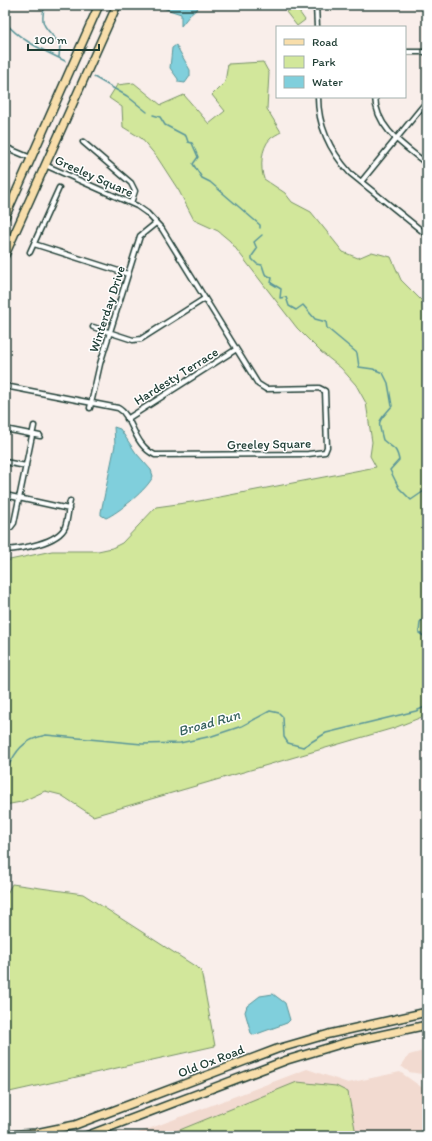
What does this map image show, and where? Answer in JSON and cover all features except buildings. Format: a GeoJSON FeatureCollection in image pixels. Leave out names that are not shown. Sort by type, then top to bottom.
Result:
{"type":"FeatureCollection","features":[{"type":"Feature","properties":{"kind":"main road"},"geometry":{"type":"LineString","coordinates":[[5,217],[99,5]]}},
{"type":"Feature","properties":{"kind":"main road"},"geometry":{"type":"LineString","coordinates":[[5,255],[44,165],[117,5]]}},
{"type":"Feature","properties":{"kind":"main road","name":"Old Ox Road"},"geometry":{"type":"LineString","coordinates":[[5,1135],[36,1133],[75,1125],[277,1049],[329,1034],[427,1012]]}},
{"type":"Feature","properties":{"kind":"main road","name":"Old Ox Road"},"geometry":{"type":"LineString","coordinates":[[86,1136],[287,1060],[319,1050],[427,1025]]}},
{"type":"Feature","properties":{"kind":"street"},"geometry":{"type":"LineString","coordinates":[[316,5],[316,26]]}},
{"type":"Feature","properties":{"kind":"street"},"geometry":{"type":"LineString","coordinates":[[406,52],[427,52]]}},
{"type":"Feature","properties":{"kind":"street"},"geometry":{"type":"LineString","coordinates":[[318,98],[321,123],[332,150],[342,164],[361,182],[427,234]]}},
{"type":"Feature","properties":{"kind":"street"},"geometry":{"type":"LineString","coordinates":[[375,98],[379,116],[386,128],[396,139],[427,164]]}},
{"type":"Feature","properties":{"kind":"street"},"geometry":{"type":"LineString","coordinates":[[361,182],[427,101]]}},
{"type":"Feature","properties":{"kind":"street"},"geometry":{"type":"LineString","coordinates":[[83,142],[132,183],[134,191],[131,203]]}},
{"type":"Feature","properties":{"kind":"street"},"geometry":{"type":"LineString","coordinates":[[5,147],[31,158]]}},
{"type":"Feature","properties":{"kind":"street","name":"Greeley Square"},"geometry":{"type":"LineString","coordinates":[[5,386],[118,408],[127,419],[139,441],[150,453],[155,454],[308,454],[325,452],[327,447],[326,391],[319,388],[261,387],[235,350],[162,229],[142,209],[131,203],[44,165]]}},
{"type":"Feature","properties":{"kind":"street"},"geometry":{"type":"LineString","coordinates":[[30,252],[59,188]]}},
{"type":"Feature","properties":{"kind":"street","name":"Winterday Drive"},"geometry":{"type":"LineString","coordinates":[[90,408],[100,364],[140,236],[143,232],[156,223]]}},
{"type":"Feature","properties":{"kind":"street"},"geometry":{"type":"LineString","coordinates":[[34,244],[128,274]]}},
{"type":"Feature","properties":{"kind":"street"},"geometry":{"type":"LineString","coordinates":[[93,327],[133,340],[141,339],[204,299]]}},
{"type":"Feature","properties":{"kind":"street","name":"Hardesty Terrace"},"geometry":{"type":"LineString","coordinates":[[127,419],[235,350]]}},
{"type":"Feature","properties":{"kind":"street"},"geometry":{"type":"LineString","coordinates":[[5,529],[9,529],[13,525],[34,426]]}},
{"type":"Feature","properties":{"kind":"street"},"geometry":{"type":"LineString","coordinates":[[5,429],[40,436]]}},
{"type":"Feature","properties":{"kind":"street"},"geometry":{"type":"LineString","coordinates":[[5,462],[26,466]]}},
{"type":"Feature","properties":{"kind":"street"},"geometry":{"type":"LineString","coordinates":[[5,496],[69,509]]}},
{"type":"Feature","properties":{"kind":"street"},"geometry":{"type":"LineString","coordinates":[[5,550],[54,539],[60,534],[65,526],[70,501]]}},
{"type":"Feature","properties":{"kind":"shaded area"},"geometry":{"type":"Polygon","coordinates":[[[427,1050],[427,1075],[409,1072],[401,1066],[409,1055],[427,1050]]]}},
{"type":"Feature","properties":{"kind":"shaded area"},"geometry":{"type":"Polygon","coordinates":[[[307,1069],[348,1083],[400,1072],[427,1091],[427,1136],[130,1136],[307,1069]]]}},
{"type":"Feature","properties":{"kind":"green space"},"geometry":{"type":"Polygon","coordinates":[[[295,6],[305,20],[297,26],[286,12],[295,6]]]}},
{"type":"Feature","properties":{"kind":"green space"},"geometry":{"type":"Polygon","coordinates":[[[263,62],[269,73],[267,109],[281,132],[270,139],[263,153],[262,169],[264,179],[285,193],[292,202],[311,212],[343,252],[358,258],[372,252],[391,257],[401,280],[427,306],[427,715],[394,728],[93,816],[61,795],[45,791],[21,802],[5,805],[5,561],[52,551],[98,551],[112,548],[122,543],[156,507],[199,501],[376,467],[370,456],[372,442],[366,403],[356,385],[341,368],[321,352],[297,328],[230,241],[218,231],[194,220],[179,191],[157,157],[141,138],[123,127],[122,107],[109,98],[117,85],[134,83],[161,105],[184,95],[209,124],[225,111],[212,95],[225,82],[228,64],[263,62]]]}},
{"type":"Feature","properties":{"kind":"green space"},"geometry":{"type":"Polygon","coordinates":[[[12,884],[83,894],[201,970],[215,1046],[5,1093],[5,897],[12,884]]]}},
{"type":"Feature","properties":{"kind":"green space"},"geometry":{"type":"Polygon","coordinates":[[[297,1082],[336,1086],[348,1092],[356,1134],[355,1136],[165,1136],[297,1082]]]}},
{"type":"Feature","properties":{"kind":"water"},"geometry":{"type":"Polygon","coordinates":[[[159,5],[197,5],[198,8],[181,26],[181,14],[163,8],[159,5]]]}},
{"type":"Feature","properties":{"kind":"water"},"geometry":{"type":"Polygon","coordinates":[[[176,45],[190,70],[190,76],[185,83],[178,82],[178,79],[170,68],[172,48],[176,45]]]}},
{"type":"Feature","properties":{"kind":"water"},"geometry":{"type":"Polygon","coordinates":[[[114,427],[120,429],[136,453],[151,470],[153,476],[146,487],[132,500],[106,518],[101,515],[101,512],[115,445],[114,427]]]}},
{"type":"Feature","properties":{"kind":"water"},"geometry":{"type":"Polygon","coordinates":[[[273,994],[285,1003],[290,1020],[287,1023],[254,1035],[251,1033],[245,1012],[247,1006],[260,996],[273,994]]]}},
{"type":"Feature","properties":{"kind":"waterway"},"geometry":{"type":"LineString","coordinates":[[45,5],[43,13],[44,24],[60,45],[59,57]]}},
{"type":"Feature","properties":{"kind":"waterway"},"geometry":{"type":"LineString","coordinates":[[5,22],[25,40],[65,61]]}},
{"type":"Feature","properties":{"kind":"waterway"},"geometry":{"type":"LineString","coordinates":[[94,77],[127,96],[147,112]]}},
{"type":"Feature","properties":{"kind":"waterway"},"geometry":{"type":"LineString","coordinates":[[153,115],[160,117],[165,125],[186,136],[188,142],[192,143],[198,157],[193,164],[202,178],[210,182],[260,225],[260,228]]}},
{"type":"Feature","properties":{"kind":"waterway"},"geometry":{"type":"LineString","coordinates":[[262,235],[254,242],[257,249],[252,256],[252,259],[257,264],[262,265],[265,274],[272,278],[271,283],[281,289],[280,298],[286,297],[289,306],[296,310],[303,305],[315,319],[326,322],[327,328],[357,353],[359,367],[373,369],[383,373],[388,383],[392,406],[381,418],[380,428],[383,440],[394,448],[399,460],[390,470],[399,488],[411,500],[427,489]]}},
{"type":"Feature","properties":{"kind":"waterway","name":"Broad Run"},"geometry":{"type":"LineString","coordinates":[[427,615],[420,622],[419,633],[427,638]]}},
{"type":"Feature","properties":{"kind":"waterway","name":"Broad Run"},"geometry":{"type":"LineString","coordinates":[[5,772],[16,752],[25,743],[46,735],[142,744],[180,743],[212,736],[242,726],[270,711],[279,713],[283,717],[284,737],[288,743],[303,747],[326,733],[416,711],[427,706]]}}]}
